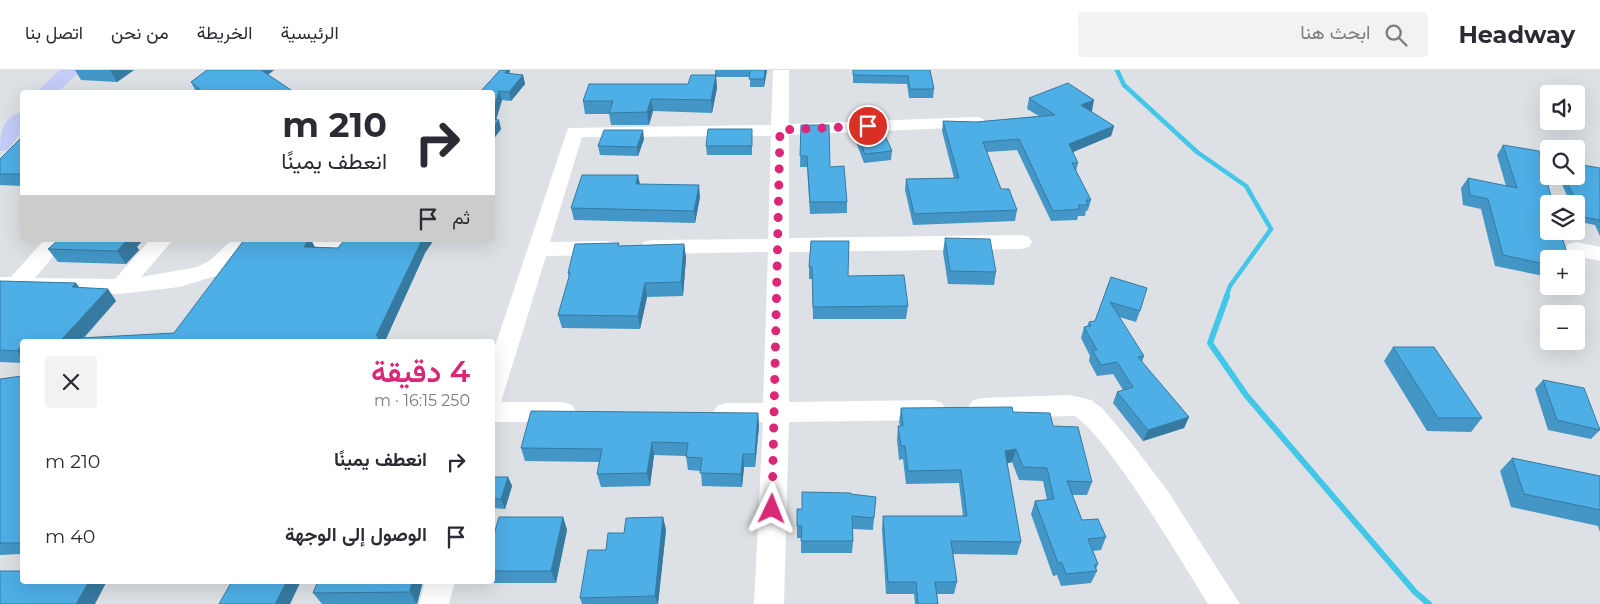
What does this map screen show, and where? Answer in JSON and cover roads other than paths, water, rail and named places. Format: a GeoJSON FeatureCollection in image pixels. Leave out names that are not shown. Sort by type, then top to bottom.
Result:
{"type":"FeatureCollection","features":[{"type":"Feature","properties":{"kind":"main road"},"geometry":{"type":"LineString","coordinates":[[49,90],[71,70]]}},
{"type":"Feature","properties":{"kind":"main road"},"geometry":{"type":"LineString","coordinates":[[0,145],[20,120]]}},
{"type":"Feature","properties":{"kind":"street"},"geometry":{"type":"LineString","coordinates":[[769,604],[780,246],[781,70]]}},
{"type":"Feature","properties":{"kind":"street"},"geometry":{"type":"LineString","coordinates":[[495,386],[574,132],[780,130],[998,121]]}},
{"type":"Feature","properties":{"kind":"street"},"geometry":{"type":"LineString","coordinates":[[8,284],[54,242]]}},
{"type":"Feature","properties":{"kind":"street"},"geometry":{"type":"LineString","coordinates":[[120,287],[160,242]]}},
{"type":"Feature","properties":{"kind":"street"},"geometry":{"type":"LineString","coordinates":[[8,284],[120,287],[163,282],[213,270],[223,263],[239,245],[245,242]]}},
{"type":"Feature","properties":{"kind":"street"},"geometry":{"type":"LineString","coordinates":[[538,249],[1021,242]]}},
{"type":"Feature","properties":{"kind":"street"},"geometry":{"type":"LineString","coordinates":[[698,413],[886,412],[1070,405],[1082,407],[1094,415],[1120,447],[1156,498],[1225,604]]}},
{"type":"Feature","properties":{"kind":"street"},"geometry":{"type":"LineString","coordinates":[[495,412],[590,412]]}},
{"type":"Feature","properties":{"kind":"street"},"geometry":{"type":"LineString","coordinates":[[434,604],[439,584]]}},
{"type":"Feature","properties":{"kind":"lane"},"geometry":{"type":"LineString","coordinates":[[1576,249],[1600,254]]}},
{"type":"Feature","properties":{"kind":"waterway"},"geometry":{"type":"LineString","coordinates":[[1117,70],[1124,85],[1197,152],[1246,186],[1271,229],[1230,286],[1226,297]]}},
{"type":"Feature","properties":{"kind":"waterway"},"geometry":{"type":"LineString","coordinates":[[1227,296],[1210,343],[1246,395],[1415,592],[1429,604]]}}]}
